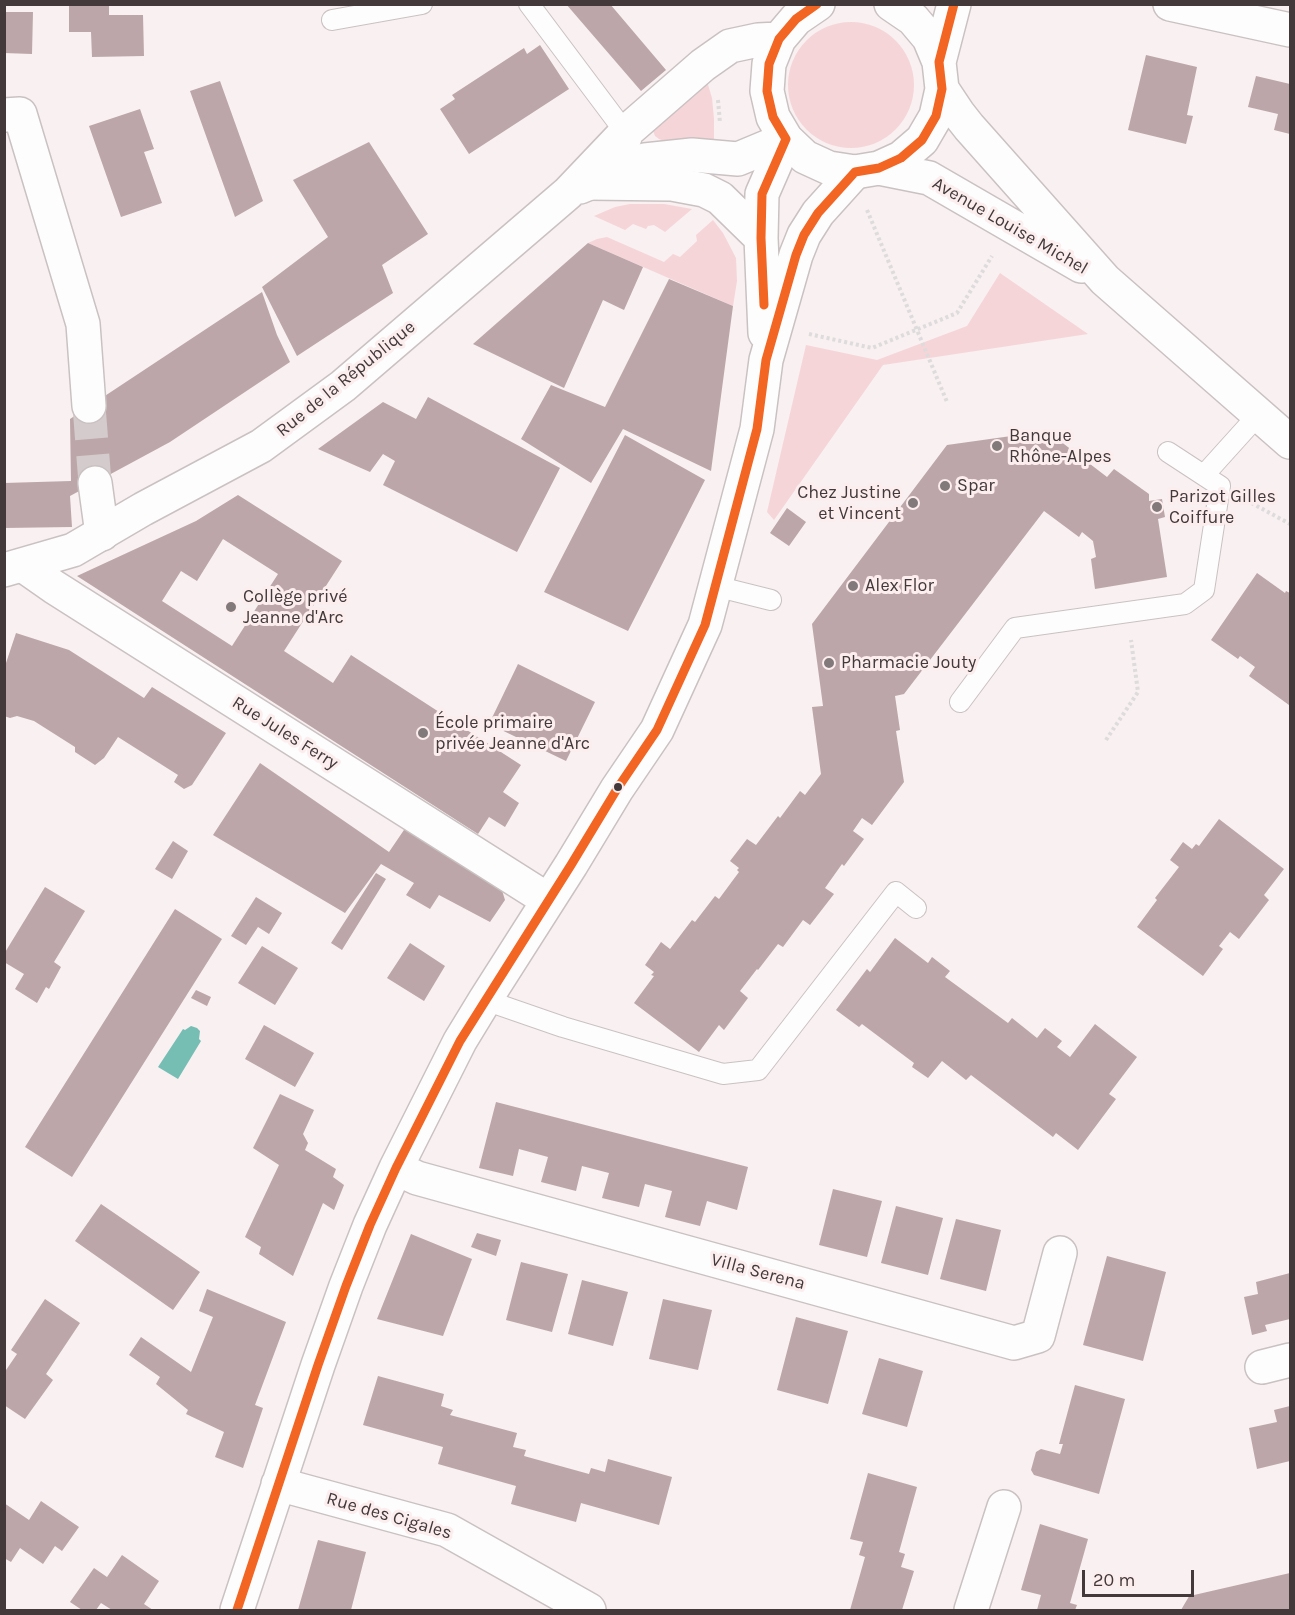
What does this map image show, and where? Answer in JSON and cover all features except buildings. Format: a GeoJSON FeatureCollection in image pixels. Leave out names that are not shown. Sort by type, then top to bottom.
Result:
{"type":"FeatureCollection","features":[{"type":"Feature","properties":{"kind":"street","name":"Avenue Louise Michel"},"geometry":{"type":"LineString","coordinates":[[891,4],[912,19],[929,38],[940,75],[958,113],[1105,280],[1290,442]]}},
{"type":"Feature","properties":{"kind":"street"},"geometry":{"type":"LineString","coordinates":[[237,1611],[346,1286],[396,1168],[460,1041],[617,789],[657,730],[705,626],[757,429],[766,360],[796,255],[804,235],[818,213],[867,170],[901,158],[922,140],[936,116],[940,75],[954,4]]}},
{"type":"Feature","properties":{"kind":"street"},"geometry":{"type":"LineString","coordinates":[[1170,4],[1290,30]]}},
{"type":"Feature","properties":{"kind":"street"},"geometry":{"type":"LineString","coordinates":[[766,360],[761,238],[762,194],[786,139],[773,117],[767,90],[769,64],[779,39],[796,19],[818,5]]}},
{"type":"Feature","properties":{"kind":"street","name":"Rue de la République"},"geometry":{"type":"LineString","coordinates":[[14,568],[73,550],[143,509],[261,446],[343,386],[579,188],[626,132],[703,65],[730,46],[758,40],[779,39]]}},
{"type":"Feature","properties":{"kind":"street"},"geometry":{"type":"LineString","coordinates":[[4,115],[20,114],[83,324],[89,406]]}},
{"type":"Feature","properties":{"kind":"street","name":"Rue de la République"},"geometry":{"type":"LineString","coordinates":[[579,188],[645,160],[692,155],[738,159],[786,139]]}},
{"type":"Feature","properties":{"kind":"street","name":"Avenue Louise Michel"},"geometry":{"type":"LineString","coordinates":[[786,139],[805,157],[829,168],[929,178],[1105,280]]}},
{"type":"Feature","properties":{"kind":"street"},"geometry":{"type":"LineString","coordinates":[[579,188],[672,184],[704,190],[720,198],[761,238]]}},
{"type":"Feature","properties":{"kind":"street"},"geometry":{"type":"LineString","coordinates":[[94,483],[102,534]]}},
{"type":"Feature","properties":{"kind":"street","name":"Rue Jules Ferry"},"geometry":{"type":"LineString","coordinates":[[14,568],[54,587],[548,900]]}},
{"type":"Feature","properties":{"kind":"street","name":"Villa Serena"},"geometry":{"type":"LineString","coordinates":[[396,1168],[417,1178],[1014,1343],[1038,1336],[1060,1253]]}},
{"type":"Feature","properties":{"kind":"street","name":"Rue des Cigales"},"geometry":{"type":"LineString","coordinates":[[278,1484],[447,1530],[589,1611]]}},
{"type":"Feature","properties":{"kind":"street"},"geometry":{"type":"LineString","coordinates":[[971,1611],[1004,1507]]}},
{"type":"Feature","properties":{"kind":"lane"},"geometry":{"type":"LineString","coordinates":[[332,20],[422,4]]}},
{"type":"Feature","properties":{"kind":"lane"},"geometry":{"type":"LineString","coordinates":[[529,4],[645,160]]}},
{"type":"Feature","properties":{"kind":"lane"},"geometry":{"type":"LineString","coordinates":[[1204,475],[1259,414]]}},
{"type":"Feature","properties":{"kind":"lane"},"geometry":{"type":"LineString","coordinates":[[960,702],[1015,628],[1185,604],[1204,590],[1220,486],[1168,452]]}},
{"type":"Feature","properties":{"kind":"lane"},"geometry":{"type":"LineString","coordinates":[[715,586],[771,600]]}},
{"type":"Feature","properties":{"kind":"lane"},"geometry":{"type":"LineString","coordinates":[[485,1000],[563,1028],[723,1074],[758,1070],[896,892],[916,908]]}},
{"type":"Feature","properties":{"kind":"path"},"geometry":{"type":"LineString","coordinates":[[717,95],[720,132]]}},
{"type":"Feature","properties":{"kind":"path"},"geometry":{"type":"LineString","coordinates":[[867,210],[947,402]]}},
{"type":"Feature","properties":{"kind":"path"},"geometry":{"type":"LineString","coordinates":[[801,332],[872,348],[917,330],[957,313],[992,255]]}},
{"type":"Feature","properties":{"kind":"path"},"geometry":{"type":"LineString","coordinates":[[1220,486],[1290,524]]}},
{"type":"Feature","properties":{"kind":"path"},"geometry":{"type":"LineString","coordinates":[[1106,740],[1138,692],[1128,612]]}},
{"type":"Feature","properties":{"kind":"shaded area"},"geometry":{"type":"Polygon","coordinates":[[[851,22],[875,27],[896,40],[909,61],[914,85],[909,109],[896,130],[875,143],[851,148],[827,143],[806,130],[793,109],[788,85],[793,61],[806,40],[827,27],[851,22]]]}},
{"type":"Feature","properties":{"kind":"shaded area"},"geometry":{"type":"Polygon","coordinates":[[[706,78],[712,98],[714,140],[692,138],[664,141],[655,136],[652,128],[706,78]]]}},
{"type":"Feature","properties":{"kind":"shaded area"},"geometry":{"type":"Polygon","coordinates":[[[630,204],[664,204],[692,209],[665,232],[654,225],[646,229],[633,224],[625,230],[594,216],[615,207],[630,204]]]}},
{"type":"Feature","properties":{"kind":"shaded area"},"geometry":{"type":"Polygon","coordinates":[[[713,220],[723,233],[736,258],[737,281],[733,306],[588,243],[607,237],[664,262],[673,254],[680,257],[697,241],[696,235],[713,220]]]}},
{"type":"Feature","properties":{"kind":"shaded area"},"geometry":{"type":"Polygon","coordinates":[[[1000,273],[1088,334],[883,365],[774,520],[767,512],[806,345],[877,360],[967,326],[1000,273]]]}},
{"type":"Feature","properties":{"kind":"shaded area"},"geometry":{"type":"Polygon","coordinates":[[[191,1026],[200,1031],[201,1041],[178,1079],[158,1067],[183,1029],[191,1026]]]}},
{"type":"Feature","properties":{"kind":"tunnel"},"geometry":{"type":"LineString","coordinates":[[89,406],[95,483]]}},
{"type":"Feature","properties":{"kind":"transit line"},"geometry":{"type":"LineString","coordinates":[[764,305],[762,194],[786,139],[773,117],[767,91],[769,64],[779,39],[796,19],[817,4]]}},
{"type":"Feature","properties":{"kind":"transit line"},"geometry":{"type":"LineString","coordinates":[[237,1610],[346,1286],[396,1168],[460,1041],[617,789],[657,730],[705,625],[757,429],[766,360],[796,255],[804,235],[818,213],[855,172],[879,168],[901,158],[922,140],[936,116],[942,89],[939,62],[954,4]]}},
{"type":"Feature","properties":{"kind":"place","name":"Banque Rhône-Alpes"},"geometry":{"type":"Point","coordinates":[997,446]}},
{"type":"Feature","properties":{"kind":"place","name":"Spar"},"geometry":{"type":"Point","coordinates":[945,486]}},
{"type":"Feature","properties":{"kind":"place","name":"Chez Justine et Vincent"},"geometry":{"type":"Point","coordinates":[913,503]}},
{"type":"Feature","properties":{"kind":"place","name":"Parizot Gilles Coiffure"},"geometry":{"type":"Point","coordinates":[1157,507]}},
{"type":"Feature","properties":{"kind":"place","name":"Alex Flor"},"geometry":{"type":"Point","coordinates":[853,586]}},
{"type":"Feature","properties":{"kind":"place","name":"Collège privé Jeanne d'Arc"},"geometry":{"type":"Point","coordinates":[231,607]}},
{"type":"Feature","properties":{"kind":"place","name":"Pharmacie Jouty"},"geometry":{"type":"Point","coordinates":[829,663]}},
{"type":"Feature","properties":{"kind":"place","name":"École primaire privée Jeanne d'Arc"},"geometry":{"type":"Point","coordinates":[423,733]}}]}
